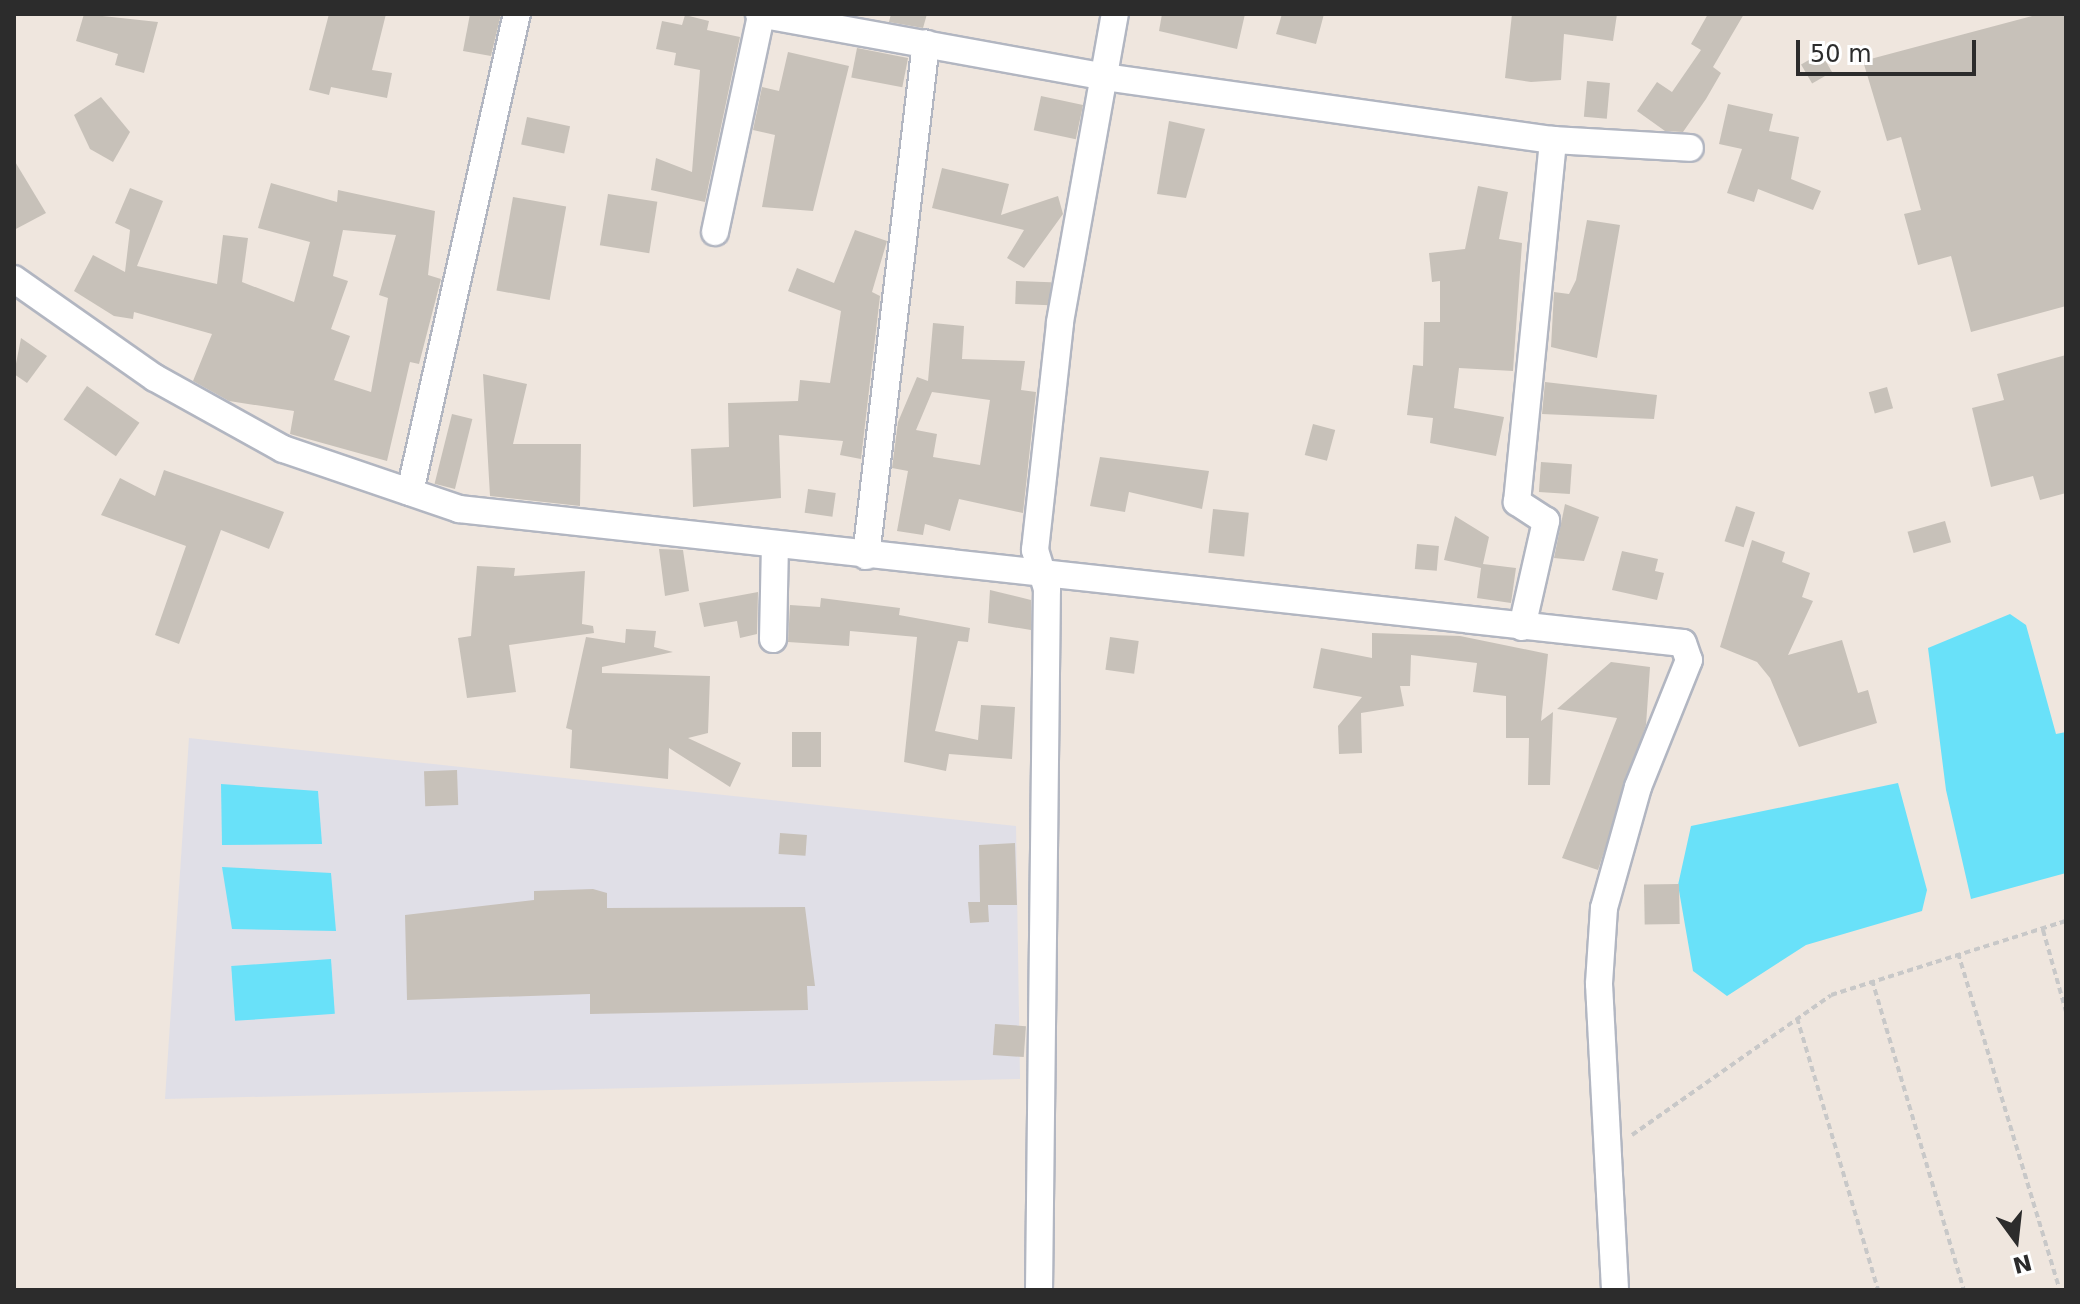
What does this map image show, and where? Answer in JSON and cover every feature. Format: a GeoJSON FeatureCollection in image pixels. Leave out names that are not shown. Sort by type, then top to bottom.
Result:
{"type":"FeatureCollection","features":[{"type":"Feature","properties":{"kind":"street"},"geometry":{"type":"LineString","coordinates":[[410,492],[517,14]]}},
{"type":"Feature","properties":{"kind":"street"},"geometry":{"type":"LineString","coordinates":[[715,232],[760,14],[876,24],[926,43],[1104,77],[1553,140],[1690,148]]}},
{"type":"Feature","properties":{"kind":"street"},"geometry":{"type":"LineString","coordinates":[[1039,1290],[1043,569],[1035,550],[1060,322],[1115,14]]}},
{"type":"Feature","properties":{"kind":"street"},"geometry":{"type":"LineString","coordinates":[[866,556],[926,43]]}},
{"type":"Feature","properties":{"kind":"street"},"geometry":{"type":"LineString","coordinates":[[1522,627],[1546,521],[1517,502],[1553,140]]}},
{"type":"Feature","properties":{"kind":"street"},"geometry":{"type":"LineString","coordinates":[[14,279],[155,378],[283,449],[459,509],[866,556],[1043,569],[1522,627],[1683,643],[1689,650],[1638,787],[1604,908],[1606,1138],[1615,1290]]}},
{"type":"Feature","properties":{"kind":"street"},"geometry":{"type":"LineString","coordinates":[[773,639],[775,546]]}},
{"type":"Feature","properties":{"kind":"path"},"geometry":{"type":"LineString","coordinates":[[1606,1138],[1636,1135],[1797,1018],[1872,980],[2066,921]]}},
{"type":"Feature","properties":{"kind":"path"},"geometry":{"type":"LineString","coordinates":[[2042,929],[2066,1012]]}},
{"type":"Feature","properties":{"kind":"path"},"geometry":{"type":"LineString","coordinates":[[1958,953],[2060,1290]]}},
{"type":"Feature","properties":{"kind":"path"},"geometry":{"type":"LineString","coordinates":[[1872,980],[1964,1290]]}},
{"type":"Feature","properties":{"kind":"path"},"geometry":{"type":"LineString","coordinates":[[1797,1018],[1878,1290]]}},
{"type":"Feature","properties":{"kind":"shaded area"},"geometry":{"type":"Polygon","coordinates":[[[189,738],[1016,826],[1020,1079],[165,1099],[189,738]]]}},
{"type":"Feature","properties":{"kind":"water"},"geometry":{"type":"Polygon","coordinates":[[[2010,614],[2026,625],[2056,734],[2066,732],[2066,873],[1971,899],[1946,790],[1928,648],[2010,614]]]}},
{"type":"Feature","properties":{"kind":"water"},"geometry":{"type":"Polygon","coordinates":[[[1898,783],[1927,890],[1922,911],[1806,945],[1727,996],[1693,971],[1678,885],[1691,826],[1898,783]]]}},
{"type":"Feature","properties":{"kind":"water"},"geometry":{"type":"Polygon","coordinates":[[[221,784],[318,791],[322,844],[222,845],[221,784]]]}},
{"type":"Feature","properties":{"kind":"water"},"geometry":{"type":"Polygon","coordinates":[[[222,867],[331,873],[336,931],[232,929],[222,867]]]}},
{"type":"Feature","properties":{"kind":"water"},"geometry":{"type":"Polygon","coordinates":[[[331,959],[335,1014],[235,1021],[231,966],[331,959]]]}},
{"type":"Feature","properties":{"kind":"building"},"geometry":{"type":"Polygon","coordinates":[[[84,14],[158,22],[144,73],[115,65],[118,54],[76,41],[84,14]]]}},
{"type":"Feature","properties":{"kind":"building"},"geometry":{"type":"Polygon","coordinates":[[[329,14],[386,14],[372,70],[392,73],[387,98],[331,87],[329,95],[309,90],[329,14]]]}},
{"type":"Feature","properties":{"kind":"building"},"geometry":{"type":"Polygon","coordinates":[[[470,14],[501,14],[491,56],[463,51],[470,14]]]}},
{"type":"Feature","properties":{"kind":"building"},"geometry":{"type":"Polygon","coordinates":[[[891,14],[927,14],[923,28],[889,22],[891,14]]]}},
{"type":"Feature","properties":{"kind":"building"},"geometry":{"type":"Polygon","coordinates":[[[1162,14],[1245,14],[1237,49],[1159,31],[1162,14]]]}},
{"type":"Feature","properties":{"kind":"building"},"geometry":{"type":"Polygon","coordinates":[[[1282,14],[1324,14],[1316,44],[1276,34],[1282,14]]]}},
{"type":"Feature","properties":{"kind":"building"},"geometry":{"type":"Polygon","coordinates":[[[1512,14],[1617,14],[1613,41],[1564,34],[1561,80],[1531,82],[1505,78],[1512,14]]]}},
{"type":"Feature","properties":{"kind":"building"},"geometry":{"type":"Polygon","coordinates":[[[1708,14],[1744,14],[1713,67],[1721,73],[1706,99],[1683,132],[1665,131],[1637,111],[1657,82],[1672,92],[1701,50],[1691,44],[1708,14]]]}},
{"type":"Feature","properties":{"kind":"building"},"geometry":{"type":"Polygon","coordinates":[[[2040,14],[2066,14],[2066,306],[1971,332],[1951,256],[1918,265],[1904,214],[1921,210],[1901,137],[1887,141],[1863,61],[2040,14]]]}},
{"type":"Feature","properties":{"kind":"building"},"geometry":{"type":"Polygon","coordinates":[[[685,15],[709,21],[707,30],[740,37],[705,202],[651,190],[656,158],[692,172],[700,70],[674,65],[676,53],[656,49],[662,21],[682,25],[685,15]]]}},
{"type":"Feature","properties":{"kind":"building"},"geometry":{"type":"Polygon","coordinates":[[[857,48],[908,58],[902,87],[851,77],[857,48]]]}},
{"type":"Feature","properties":{"kind":"building"},"geometry":{"type":"Polygon","coordinates":[[[788,52],[849,66],[813,211],[762,207],[775,135],[753,130],[762,87],[779,91],[788,52]]]}},
{"type":"Feature","properties":{"kind":"building"},"geometry":{"type":"Polygon","coordinates":[[[1821,53],[1832,72],[1812,84],[1801,64],[1821,53]]]}},
{"type":"Feature","properties":{"kind":"building"},"geometry":{"type":"Polygon","coordinates":[[[1587,81],[1610,83],[1607,119],[1584,117],[1587,81]]]}},
{"type":"Feature","properties":{"kind":"building"},"geometry":{"type":"Polygon","coordinates":[[[1041,96],[1083,105],[1076,139],[1034,130],[1041,96]]]}},
{"type":"Feature","properties":{"kind":"building"},"geometry":{"type":"Polygon","coordinates":[[[101,97],[130,132],[113,162],[90,149],[74,115],[101,97]]]}},
{"type":"Feature","properties":{"kind":"building"},"geometry":{"type":"Polygon","coordinates":[[[1728,104],[1773,114],[1769,131],[1799,137],[1791,179],[1821,191],[1813,210],[1758,189],[1754,202],[1727,193],[1742,149],[1719,144],[1728,104]]]}},
{"type":"Feature","properties":{"kind":"building"},"geometry":{"type":"Polygon","coordinates":[[[527,117],[570,126],[564,154],[521,144],[527,117]]]}},
{"type":"Feature","properties":{"kind":"building"},"geometry":{"type":"Polygon","coordinates":[[[1169,121],[1205,129],[1186,198],[1157,194],[1169,121]]]}},
{"type":"Feature","properties":{"kind":"building"},"geometry":{"type":"Polygon","coordinates":[[[14,160],[46,213],[14,230],[14,160]]]}},
{"type":"Feature","properties":{"kind":"building"},"geometry":{"type":"Polygon","coordinates":[[[942,168],[1009,184],[1001,215],[1058,196],[1063,214],[1024,268],[1007,258],[1024,230],[932,208],[942,168]]]}},
{"type":"Feature","properties":{"kind":"building"},"geometry":{"type":"Polygon","coordinates":[[[271,183],[337,202],[338,190],[435,211],[428,275],[441,279],[419,364],[410,362],[387,461],[290,434],[294,411],[229,401],[193,381],[212,334],[134,312],[133,319],[114,316],[74,291],[93,255],[125,272],[130,230],[115,223],[130,188],[163,201],[137,266],[217,284],[223,235],[248,238],[242,282],[294,302],[310,242],[258,228],[271,183]],[[343,230],[333,276],[348,281],[331,329],[350,336],[334,380],[371,392],[388,298],[379,295],[396,235],[343,230]]]}},
{"type":"Feature","properties":{"kind":"building"},"geometry":{"type":"Polygon","coordinates":[[[1478,186],[1508,192],[1499,239],[1522,243],[1513,371],[1459,368],[1454,408],[1504,417],[1496,456],[1430,443],[1433,418],[1407,415],[1413,365],[1423,366],[1424,322],[1440,322],[1440,281],[1432,282],[1429,253],[1465,249],[1478,186]]]}},
{"type":"Feature","properties":{"kind":"building"},"geometry":{"type":"Polygon","coordinates":[[[608,194],[657,202],[649,253],[600,245],[608,194]]]}},
{"type":"Feature","properties":{"kind":"building"},"geometry":{"type":"Polygon","coordinates":[[[513,197],[566,206],[550,300],[497,291],[513,197]]]}},
{"type":"Feature","properties":{"kind":"building"},"geometry":{"type":"Polygon","coordinates":[[[1587,220],[1620,225],[1597,358],[1551,347],[1554,292],[1569,294],[1576,280],[1587,220]]]}},
{"type":"Feature","properties":{"kind":"building"},"geometry":{"type":"Polygon","coordinates":[[[855,230],[887,241],[872,292],[880,296],[861,459],[840,455],[843,441],[779,435],[781,498],[693,507],[691,449],[729,447],[728,403],[798,401],[800,380],[830,383],[841,311],[788,291],[797,268],[834,283],[855,230]]]}},
{"type":"Feature","properties":{"kind":"building"},"geometry":{"type":"Polygon","coordinates":[[[1016,281],[1051,282],[1050,305],[1015,304],[1016,281]]]}},
{"type":"Feature","properties":{"kind":"building"},"geometry":{"type":"Polygon","coordinates":[[[933,323],[964,326],[962,359],[1025,361],[1021,390],[1036,392],[1023,513],[959,499],[950,531],[925,524],[923,535],[897,531],[908,471],[892,468],[898,422],[917,377],[928,381],[933,323]],[[932,392],[916,430],[937,434],[933,457],[980,465],[990,400],[932,392]]]}},
{"type":"Feature","properties":{"kind":"building"},"geometry":{"type":"Polygon","coordinates":[[[21,338],[47,356],[27,383],[14,374],[21,338]]]}},
{"type":"Feature","properties":{"kind":"building"},"geometry":{"type":"Polygon","coordinates":[[[2066,355],[2066,493],[2040,500],[2033,476],[1991,487],[1972,408],[2004,400],[1997,374],[2066,355]]]}},
{"type":"Feature","properties":{"kind":"building"},"geometry":{"type":"Polygon","coordinates":[[[483,374],[527,384],[513,444],[581,444],[580,506],[490,496],[483,374]]]}},
{"type":"Feature","properties":{"kind":"building"},"geometry":{"type":"Polygon","coordinates":[[[1545,382],[1657,395],[1654,419],[1542,414],[1545,382]]]}},
{"type":"Feature","properties":{"kind":"building"},"geometry":{"type":"Polygon","coordinates":[[[87,386],[139,423],[116,456],[63,420],[87,386]]]}},
{"type":"Feature","properties":{"kind":"building"},"geometry":{"type":"Polygon","coordinates":[[[1887,387],[1893,408],[1875,413],[1869,392],[1887,387]]]}},
{"type":"Feature","properties":{"kind":"building"},"geometry":{"type":"Polygon","coordinates":[[[452,414],[472,419],[455,489],[435,484],[452,414]]]}},
{"type":"Feature","properties":{"kind":"building"},"geometry":{"type":"Polygon","coordinates":[[[1313,424],[1335,430],[1327,461],[1305,455],[1313,424]]]}},
{"type":"Feature","properties":{"kind":"building"},"geometry":{"type":"Polygon","coordinates":[[[1100,457],[1209,471],[1202,509],[1129,492],[1125,512],[1090,506],[1100,457]]]}},
{"type":"Feature","properties":{"kind":"building"},"geometry":{"type":"Polygon","coordinates":[[[1541,462],[1572,464],[1570,494],[1539,492],[1541,462]]]}},
{"type":"Feature","properties":{"kind":"building"},"geometry":{"type":"Polygon","coordinates":[[[164,470],[284,512],[269,549],[221,530],[179,644],[155,635],[186,546],[101,515],[120,478],[155,496],[164,470]]]}},
{"type":"Feature","properties":{"kind":"building"},"geometry":{"type":"Polygon","coordinates":[[[808,489],[836,493],[832,517],[805,513],[808,489]]]}},
{"type":"Feature","properties":{"kind":"building"},"geometry":{"type":"Polygon","coordinates":[[[1565,504],[1599,517],[1584,561],[1554,558],[1565,504]]]}},
{"type":"Feature","properties":{"kind":"building"},"geometry":{"type":"Polygon","coordinates":[[[1736,506],[1755,512],[1744,547],[1725,541],[1736,506]]]}},
{"type":"Feature","properties":{"kind":"building"},"geometry":{"type":"Polygon","coordinates":[[[1213,509],[1249,513],[1244,557],[1208,553],[1213,509]]]}},
{"type":"Feature","properties":{"kind":"building"},"geometry":{"type":"Polygon","coordinates":[[[1455,516],[1489,537],[1483,564],[1516,568],[1511,603],[1477,598],[1481,568],[1444,560],[1455,516]]]}},
{"type":"Feature","properties":{"kind":"building"},"geometry":{"type":"Polygon","coordinates":[[[1945,521],[1951,542],[1914,553],[1908,532],[1945,521]]]}},
{"type":"Feature","properties":{"kind":"building"},"geometry":{"type":"Polygon","coordinates":[[[1752,540],[1785,552],[1782,562],[1810,573],[1802,597],[1813,601],[1788,655],[1842,640],[1858,693],[1868,690],[1877,723],[1799,747],[1770,678],[1757,662],[1720,647],[1752,540]]]}},
{"type":"Feature","properties":{"kind":"building"},"geometry":{"type":"Polygon","coordinates":[[[1417,544],[1439,546],[1437,571],[1415,569],[1417,544]]]}},
{"type":"Feature","properties":{"kind":"building"},"geometry":{"type":"Polygon","coordinates":[[[659,549],[683,550],[689,591],[665,596],[659,549]]]}},
{"type":"Feature","properties":{"kind":"building"},"geometry":{"type":"Polygon","coordinates":[[[1622,551],[1658,559],[1655,571],[1664,573],[1657,600],[1612,590],[1622,551]]]}},
{"type":"Feature","properties":{"kind":"building"},"geometry":{"type":"Polygon","coordinates":[[[477,566],[515,568],[514,576],[585,571],[582,624],[593,626],[594,633],[509,645],[516,692],[467,698],[458,638],[471,636],[477,566]]]}},
{"type":"Feature","properties":{"kind":"building"},"geometry":{"type":"Polygon","coordinates":[[[990,590],[1031,600],[1031,630],[988,623],[990,590]]]}},
{"type":"Feature","properties":{"kind":"building"},"geometry":{"type":"Polygon","coordinates":[[[758,592],[757,634],[740,638],[737,621],[704,627],[699,603],[758,592]]]}},
{"type":"Feature","properties":{"kind":"building"},"geometry":{"type":"Polygon","coordinates":[[[821,598],[900,608],[899,615],[970,628],[968,642],[958,641],[935,731],[978,740],[981,705],[1015,707],[1012,759],[949,754],[946,771],[904,762],[917,637],[850,631],[849,646],[788,642],[790,605],[820,607],[821,598]]]}},
{"type":"Feature","properties":{"kind":"building"},"geometry":{"type":"Polygon","coordinates":[[[626,629],[656,631],[654,647],[673,652],[602,667],[602,673],[710,676],[708,733],[688,738],[741,763],[730,787],[669,748],[668,779],[570,768],[572,730],[566,728],[586,637],[625,643],[626,629]]]}},
{"type":"Feature","properties":{"kind":"building"},"geometry":{"type":"Polygon","coordinates":[[[1372,633],[1460,636],[1548,654],[1541,721],[1553,712],[1550,785],[1528,785],[1529,738],[1506,738],[1506,696],[1473,692],[1477,663],[1411,655],[1410,686],[1400,686],[1404,706],[1361,713],[1362,753],[1339,754],[1338,726],[1362,697],[1313,688],[1321,648],[1372,658],[1372,633]]]}},
{"type":"Feature","properties":{"kind":"building"},"geometry":{"type":"Polygon","coordinates":[[[1110,637],[1139,641],[1134,674],[1105,670],[1110,637]]]}},
{"type":"Feature","properties":{"kind":"building"},"geometry":{"type":"Polygon","coordinates":[[[1611,662],[1650,667],[1646,725],[1598,870],[1562,858],[1617,718],[1557,709],[1611,662]]]}},
{"type":"Feature","properties":{"kind":"building"},"geometry":{"type":"Polygon","coordinates":[[[792,732],[821,732],[821,767],[792,767],[792,732]]]}},
{"type":"Feature","properties":{"kind":"building"},"geometry":{"type":"Polygon","coordinates":[[[457,770],[458,805],[425,806],[424,771],[457,770]]]}},
{"type":"Feature","properties":{"kind":"building"},"geometry":{"type":"Polygon","coordinates":[[[780,833],[807,835],[805,856],[779,854],[780,833]]]}},
{"type":"Feature","properties":{"kind":"building"},"geometry":{"type":"Polygon","coordinates":[[[1015,843],[1017,905],[988,905],[989,922],[970,923],[968,902],[980,902],[979,845],[1015,843]]]}},
{"type":"Feature","properties":{"kind":"building"},"geometry":{"type":"Polygon","coordinates":[[[1679,884],[1680,924],[1645,925],[1644,885],[1679,884]]]}},
{"type":"Feature","properties":{"kind":"building"},"geometry":{"type":"Polygon","coordinates":[[[593,889],[607,893],[607,908],[805,907],[815,986],[807,986],[808,1010],[590,1014],[590,994],[407,1000],[405,915],[534,900],[534,891],[593,889]]]}},
{"type":"Feature","properties":{"kind":"building"},"geometry":{"type":"Polygon","coordinates":[[[995,1024],[1026,1026],[1024,1057],[993,1055],[995,1024]]]}}]}
